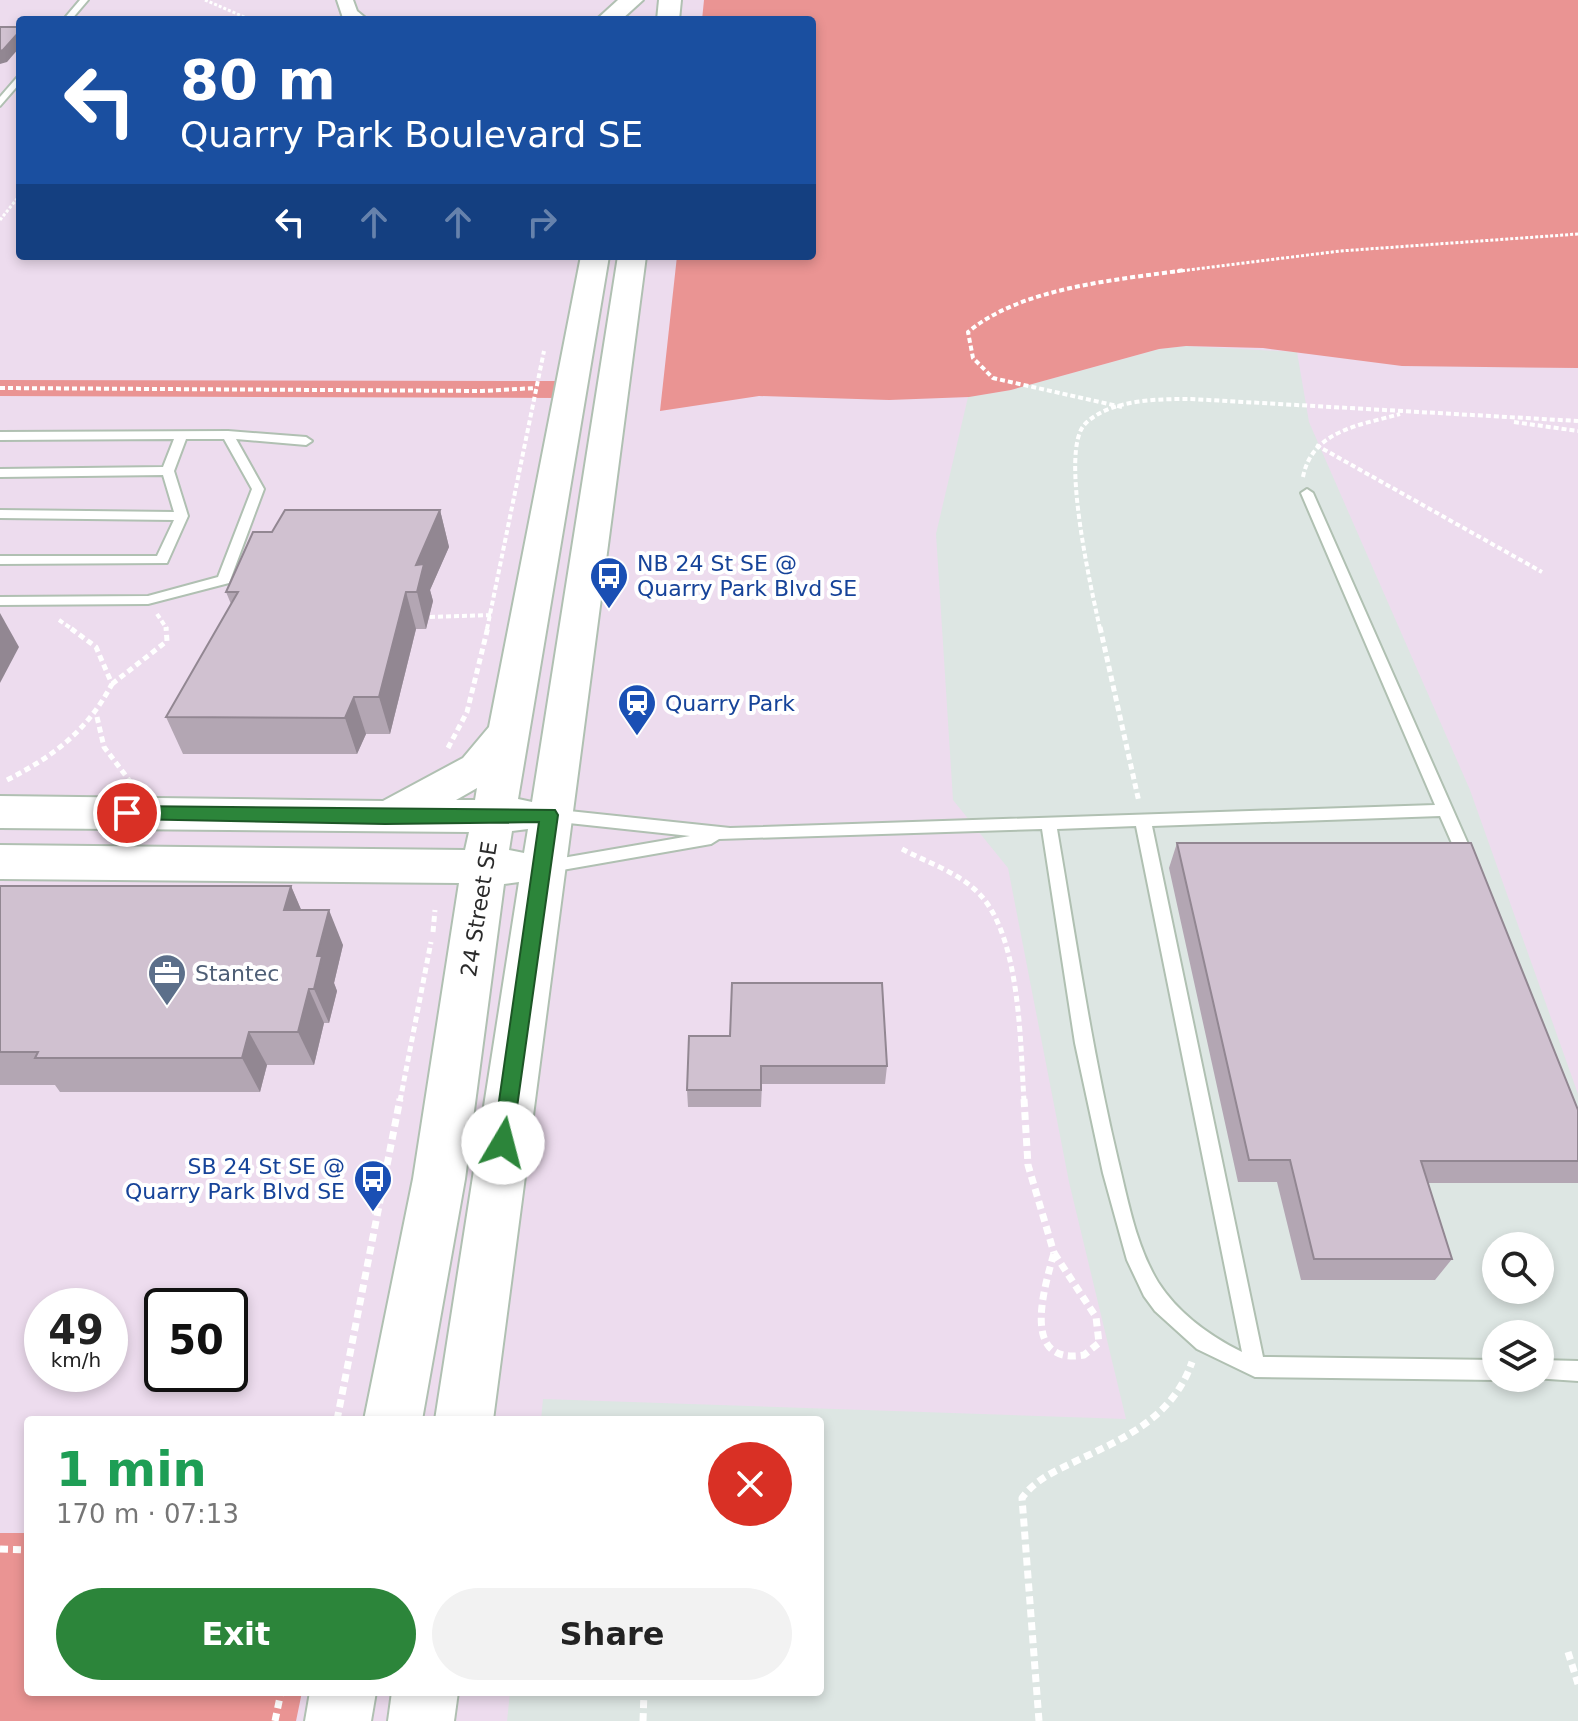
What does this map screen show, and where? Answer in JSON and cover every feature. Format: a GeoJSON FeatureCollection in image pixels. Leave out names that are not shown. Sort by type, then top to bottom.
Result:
{"type":"FeatureCollection","features":[{"type":"Feature","properties":{"kind":"main road"},"geometry":{"type":"LineString","coordinates":[[612,16],[632,0]]}},
{"type":"Feature","properties":{"kind":"main road","name":"24 Street SE"},"geometry":{"type":"LineString","coordinates":[[394,1416],[439,1179],[493,815],[594,260]]}},
{"type":"Feature","properties":{"kind":"main road"},"geometry":{"type":"LineString","coordinates":[[465,1416],[631,260]]}},
{"type":"Feature","properties":{"kind":"main road"},"geometry":{"type":"LineString","coordinates":[[385,817],[478,769],[509,731]]}},
{"type":"Feature","properties":{"kind":"main road"},"geometry":{"type":"LineString","coordinates":[[0,812],[385,817],[549,815]]}},
{"type":"Feature","properties":{"kind":"main road"},"geometry":{"type":"LineString","coordinates":[[0,862],[543,867]]}},
{"type":"Feature","properties":{"kind":"main road"},"geometry":{"type":"LineString","coordinates":[[338,1721],[342,1696]]}},
{"type":"Feature","properties":{"kind":"main road"},"geometry":{"type":"LineString","coordinates":[[421,1721],[424,1696]]}},
{"type":"Feature","properties":{"kind":"lane"},"geometry":{"type":"LineString","coordinates":[[70,16],[84,0]]}},
{"type":"Feature","properties":{"kind":"lane"},"geometry":{"type":"LineString","coordinates":[[2,98],[16,82]]}},
{"type":"Feature","properties":{"kind":"lane"},"geometry":{"type":"LineString","coordinates":[[0,560],[162,560],[182,516],[168,471],[181,435]]}},
{"type":"Feature","properties":{"kind":"lane"},"geometry":{"type":"LineString","coordinates":[[0,601],[148,600],[224,580],[258,489],[228,435]]}},
{"type":"Feature","properties":{"kind":"lane"},"geometry":{"type":"LineString","coordinates":[[0,436],[228,435],[306,441]]}},
{"type":"Feature","properties":{"kind":"lane"},"geometry":{"type":"LineString","coordinates":[[0,473],[168,471]]}},
{"type":"Feature","properties":{"kind":"lane"},"geometry":{"type":"LineString","coordinates":[[1307,493],[1447,810],[1475,881]]}},
{"type":"Feature","properties":{"kind":"lane"},"geometry":{"type":"LineString","coordinates":[[0,514],[182,516]]}},
{"type":"Feature","properties":{"kind":"lane"},"geometry":{"type":"LineString","coordinates":[[549,815],[730,834],[1447,810]]}},
{"type":"Feature","properties":{"kind":"lane"},"geometry":{"type":"LineString","coordinates":[[1143,822],[1255,1367]]}},
{"type":"Feature","properties":{"kind":"lane"},"geometry":{"type":"LineString","coordinates":[[1049,825],[1089,1063],[1124,1219],[1142,1272],[1166,1306],[1198,1340],[1224,1356],[1255,1367],[1482,1370]]}},
{"type":"Feature","properties":{"kind":"lane"},"geometry":{"type":"LineString","coordinates":[[543,867],[730,834]]}},
{"type":"Feature","properties":{"kind":"lane"},"geometry":{"type":"LineString","coordinates":[[1554,1370],[1578,1371]]}},
{"type":"Feature","properties":{"kind":"path"},"geometry":{"type":"LineString","coordinates":[[205,0],[242,16]]}},
{"type":"Feature","properties":{"kind":"path"},"geometry":{"type":"LineString","coordinates":[[0,220],[16,200]]}},
{"type":"Feature","properties":{"kind":"path"},"geometry":{"type":"LineString","coordinates":[[1123,407],[993,378],[982,371],[972,354],[968,332],[982,321],[1020,304],[1173,270],[1408,245],[1578,234]]}},
{"type":"Feature","properties":{"kind":"path"},"geometry":{"type":"LineString","coordinates":[[440,756],[456,737],[467,712],[491,615],[545,344]]}},
{"type":"Feature","properties":{"kind":"path"},"geometry":{"type":"LineString","coordinates":[[0,388],[482,391],[536,388]]}},
{"type":"Feature","properties":{"kind":"path"},"geometry":{"type":"LineString","coordinates":[[1143,822],[1100,630],[1074,448],[1078,433],[1092,418],[1123,407],[1191,399],[1578,421]]}},
{"type":"Feature","properties":{"kind":"path"},"geometry":{"type":"LineString","coordinates":[[1307,493],[1303,471],[1308,454],[1316,445],[1330,437],[1403,413]]}},
{"type":"Feature","properties":{"kind":"path"},"geometry":{"type":"LineString","coordinates":[[1485,418],[1578,431]]}},
{"type":"Feature","properties":{"kind":"path"},"geometry":{"type":"LineString","coordinates":[[1316,445],[1542,572]]}},
{"type":"Feature","properties":{"kind":"path"},"geometry":{"type":"LineString","coordinates":[[0,783],[67,745],[97,716],[112,684],[168,639],[167,629],[148,600]]}},
{"type":"Feature","properties":{"kind":"path"},"geometry":{"type":"LineString","coordinates":[[31,601],[96,647],[112,684]]}},
{"type":"Feature","properties":{"kind":"path"},"geometry":{"type":"LineString","coordinates":[[430,617],[491,615]]}},
{"type":"Feature","properties":{"kind":"path"},"geometry":{"type":"LineString","coordinates":[[97,716],[104,747],[135,787]]}},
{"type":"Feature","properties":{"kind":"path"},"geometry":{"type":"LineString","coordinates":[[866,830],[965,882],[986,900],[1002,928],[1018,1015],[1028,1165],[1054,1253],[1098,1324],[1099,1343],[1086,1354],[1067,1355],[1053,1349],[1040,1328],[1039,1309],[1054,1253]]}},
{"type":"Feature","properties":{"kind":"path"},"geometry":{"type":"LineString","coordinates":[[338,1416],[433,935],[435,910]]}},
{"type":"Feature","properties":{"kind":"path"},"geometry":{"type":"LineString","coordinates":[[1039,1721],[1022,1498],[1044,1476],[1155,1421],[1170,1408],[1189,1377],[1198,1340]]}},
{"type":"Feature","properties":{"kind":"path"},"geometry":{"type":"LineString","coordinates":[[0,1549],[24,1550]]}},
{"type":"Feature","properties":{"kind":"path"},"geometry":{"type":"LineString","coordinates":[[1568,1652],[1578,1684]]}},
{"type":"Feature","properties":{"kind":"path"},"geometry":{"type":"LineString","coordinates":[[275,1721],[280,1696]]}},
{"type":"Feature","properties":{"kind":"path"},"geometry":{"type":"LineString","coordinates":[[643,1721],[644,1696]]}},
{"type":"Feature","properties":{"kind":"shaded area"},"geometry":{"type":"Polygon","coordinates":[[[704,0],[1578,0],[1578,368],[1402,366],[1263,348],[1186,346],[1159,349],[1011,390],[969,397],[889,400],[759,396],[660,411],[677,260],[816,260],[816,16],[702,16],[704,0]]]}},
{"type":"Feature","properties":{"kind":"shaded area"},"geometry":{"type":"Polygon","coordinates":[[[1186,346],[1297,352],[1309,422],[1470,790],[1578,1094],[1578,1721],[507,1721],[510,1696],[824,1696],[824,1416],[541,1416],[543,1399],[1126,1419],[1069,1182],[1008,868],[953,800],[936,534],[968,397],[1011,390],[1159,349],[1186,346]]]}},
{"type":"Feature","properties":{"kind":"shaded area"},"geometry":{"type":"Polygon","coordinates":[[[0,380],[559,381],[557,398],[0,396],[0,380]]]}},
{"type":"Feature","properties":{"kind":"shaded area"},"geometry":{"type":"Polygon","coordinates":[[[0,1533],[24,1533],[24,1696],[301,1696],[296,1721],[0,1721],[0,1533]]]}},
{"type":"Feature","properties":{"kind":"building"},"geometry":{"type":"Polygon","coordinates":[[[0,27],[16,27],[16,35],[0,51],[0,27]]]}},
{"type":"Feature","properties":{"kind":"building"},"geometry":{"type":"Polygon","coordinates":[[[285,510],[440,510],[416,565],[424,564],[417,592],[406,592],[379,697],[354,697],[345,718],[166,717],[238,592],[226,592],[253,532],[272,532],[285,510]]]}},
{"type":"Feature","properties":{"kind":"building"},"geometry":{"type":"Polygon","coordinates":[[[1177,843],[1471,843],[1578,1110],[1578,1161],[1421,1161],[1452,1259],[1314,1259],[1290,1160],[1249,1160],[1177,843]]]}},
{"type":"Feature","properties":{"kind":"building","name":"Stantec"},"geometry":{"type":"Polygon","coordinates":[[[0,886],[291,886],[284,910],[329,910],[317,956],[322,956],[314,989],[309,989],[298,1032],[249,1032],[242,1058],[35,1058],[38,1052],[0,1052],[0,886]]]}},
{"type":"Feature","properties":{"kind":"building"},"geometry":{"type":"Polygon","coordinates":[[[732,983],[882,983],[887,1066],[761,1066],[761,1090],[687,1090],[689,1036],[730,1036],[732,983]]]}},
{"type":"Feature","properties":{"kind":"place","name":"NB 24 St SE @ Quarry Park Blvd SE"},"geometry":{"type":"Point","coordinates":[609,610]}},
{"type":"Feature","properties":{"kind":"place","name":"Quarry Park"},"geometry":{"type":"Point","coordinates":[637,737]}},
{"type":"Feature","properties":{"kind":"place","name":"Stantec"},"geometry":{"type":"Point","coordinates":[167,1007]}},
{"type":"Feature","properties":{"kind":"place","name":"SB 24 St SE @ Quarry Park Blvd SE"},"geometry":{"type":"Point","coordinates":[373,1213]}},
{"type":"Feature","properties":{"kind":"route"},"geometry":{"type":"LineString","coordinates":[[127,813],[385,817],[549,815],[503,1143]]}}]}
